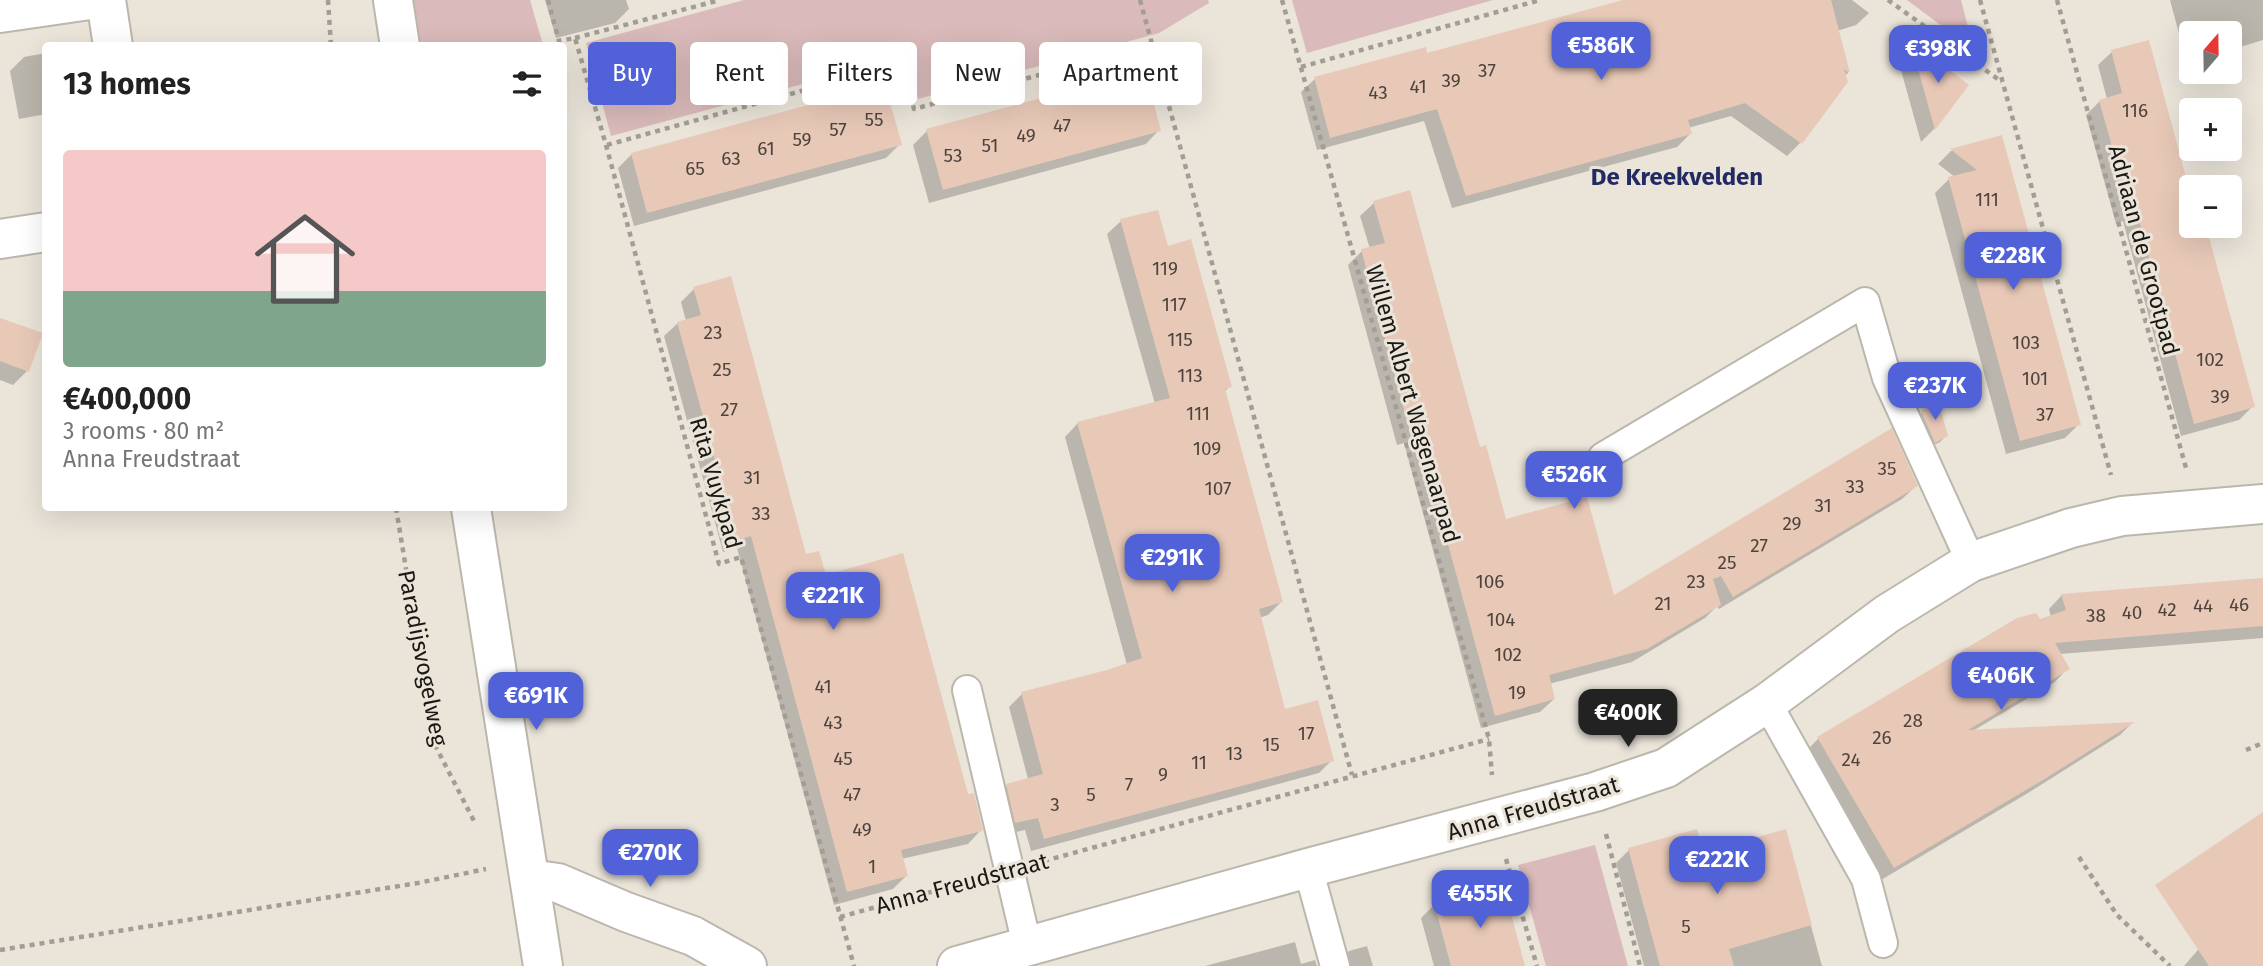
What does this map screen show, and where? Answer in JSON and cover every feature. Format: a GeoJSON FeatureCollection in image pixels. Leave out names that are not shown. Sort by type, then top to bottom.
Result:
{"type":"FeatureCollection","features":[{"type":"Feature","properties":{"kind":"street"},"geometry":{"type":"LineString","coordinates":[[0,13],[90,0]]}},
{"type":"Feature","properties":{"kind":"street"},"geometry":{"type":"LineString","coordinates":[[106,0],[112,42]]}},
{"type":"Feature","properties":{"kind":"street"},"geometry":{"type":"LineString","coordinates":[[393,0],[399,42]]}},
{"type":"Feature","properties":{"kind":"street"},"geometry":{"type":"LineString","coordinates":[[0,239],[42,233]]}},
{"type":"Feature","properties":{"kind":"street","name":"Anna Freudstraat"},"geometry":{"type":"LineString","coordinates":[[957,966],[1308,868],[1495,820],[1595,792],[1666,768],[1767,703],[1887,614],[1971,562],[2057,532],[2122,516],[2263,504]]}},
{"type":"Feature","properties":{"kind":"street"},"geometry":{"type":"LineString","coordinates":[[471,511],[543,966]]}},
{"type":"Feature","properties":{"kind":"street"},"geometry":{"type":"LineString","coordinates":[[530,879],[558,883],[626,912],[693,936],[747,966]]}},
{"type":"Feature","properties":{"kind":"lane"},"geometry":{"type":"LineString","coordinates":[[1603,457],[1865,302],[1887,378],[1971,562]]}},
{"type":"Feature","properties":{"kind":"lane"},"geometry":{"type":"LineString","coordinates":[[967,690],[1027,945]]}},
{"type":"Feature","properties":{"kind":"lane"},"geometry":{"type":"LineString","coordinates":[[1767,703],[1866,879],[1883,943]]}},
{"type":"Feature","properties":{"kind":"lane"},"geometry":{"type":"LineString","coordinates":[[1308,868],[1335,966]]}},
{"type":"Feature","properties":{"kind":"path"},"geometry":{"type":"LineString","coordinates":[[328,0],[331,42]]}},
{"type":"Feature","properties":{"kind":"path"},"geometry":{"type":"LineString","coordinates":[[548,0],[559,41],[720,0]]}},
{"type":"Feature","properties":{"kind":"path"},"geometry":{"type":"LineString","coordinates":[[1140,0],[1152,42]]}},
{"type":"Feature","properties":{"kind":"path","name":"Willem Albert Wagenaarpad"},"geometry":{"type":"LineString","coordinates":[[1282,0],[1489,739],[1495,820],[1536,966]]}},
{"type":"Feature","properties":{"kind":"path"},"geometry":{"type":"LineString","coordinates":[[1301,66],[1540,0]]}},
{"type":"Feature","properties":{"kind":"path"},"geometry":{"type":"LineString","coordinates":[[1888,0],[2003,82]]}},
{"type":"Feature","properties":{"kind":"path"},"geometry":{"type":"LineString","coordinates":[[1980,0],[2122,516]]}},
{"type":"Feature","properties":{"kind":"path","name":"Adriaan de Grootpad"},"geometry":{"type":"LineString","coordinates":[[2057,0],[2197,509]]}},
{"type":"Feature","properties":{"kind":"path","name":"Rita Vuykpad"},"geometry":{"type":"LineString","coordinates":[[575,38],[719,564],[741,557],[854,966]]}},
{"type":"Feature","properties":{"kind":"path"},"geometry":{"type":"LineString","coordinates":[[606,145],[902,63],[914,109],[1039,75]]}},
{"type":"Feature","properties":{"kind":"path"},"geometry":{"type":"LineString","coordinates":[[1170,105],[1352,775]]}},
{"type":"Feature","properties":{"kind":"path","name":"Paradijsvogelweg"},"geometry":{"type":"LineString","coordinates":[[396,511],[435,745],[477,827]]}},
{"type":"Feature","properties":{"kind":"path","name":"Anna Freudstraat"},"geometry":{"type":"LineString","coordinates":[[840,917],[1489,739]]}},
{"type":"Feature","properties":{"kind":"path"},"geometry":{"type":"LineString","coordinates":[[2246,750],[2263,743]]}},
{"type":"Feature","properties":{"kind":"path"},"geometry":{"type":"LineString","coordinates":[[1595,792],[1640,966]]}},
{"type":"Feature","properties":{"kind":"path"},"geometry":{"type":"LineString","coordinates":[[2079,857],[2117,915],[2170,966]]}},
{"type":"Feature","properties":{"kind":"path"},"geometry":{"type":"LineString","coordinates":[[0,950],[404,885],[489,868],[491,880]]}},
{"type":"Feature","properties":{"kind":"shaded area"},"geometry":{"type":"Polygon","coordinates":[[[403,0],[530,0],[542,42],[410,42],[403,0]]]}},
{"type":"Feature","properties":{"kind":"shaded area"},"geometry":{"type":"Polygon","coordinates":[[[744,0],[1208,0],[1209,3],[1159,33],[1126,42],[1039,42],[1039,66],[1025,70],[1025,42],[931,42],[931,95],[918,99],[917,42],[802,42],[802,84],[788,88],[788,42],[690,42],[690,105],[725,105],[611,136],[603,105],[676,105],[676,42],[590,42],[744,0]]]}},
{"type":"Feature","properties":{"kind":"shaded area"},"geometry":{"type":"Polygon","coordinates":[[[1292,0],[1493,0],[1307,53],[1292,0]]]}},
{"type":"Feature","properties":{"kind":"shaded area"},"geometry":{"type":"Polygon","coordinates":[[[1907,0],[1961,0],[1974,50],[1907,0]]]}},
{"type":"Feature","properties":{"kind":"shaded area"},"geometry":{"type":"Polygon","coordinates":[[[1595,845],[1628,966],[1546,966],[1518,865],[1595,845]]]}},
{"type":"Feature","properties":{"kind":"building"},"geometry":{"type":"Polygon","coordinates":[[[1623,0],[1831,0],[1850,73],[1844,69],[1848,82],[1802,144],[1745,103],[1688,120],[1692,134],[1466,196],[1437,109],[1330,138],[1314,77],[1426,47],[1427,53],[1623,0]]]}},
{"type":"Feature","properties":{"kind":"building"},"geometry":{"type":"Polygon","coordinates":[[[1910,40],[1969,85],[1935,130],[1910,40]]]}},
{"type":"Feature","properties":{"kind":"building"},"geometry":{"type":"Polygon","coordinates":[[[2149,40],[2179,151],[2179,161],[2182,161],[2185,175],[2179,175],[2179,238],[2209,238],[2255,407],[2194,424],[2136,209],[2130,211],[2099,100],[2122,93],[2111,50],[2149,40]]]}},
{"type":"Feature","properties":{"kind":"building"},"geometry":{"type":"Polygon","coordinates":[[[1039,99],[1039,105],[1154,105],[1161,131],[943,190],[926,129],[1015,105],[1025,105],[1025,102],[1039,99]]]}},
{"type":"Feature","properties":{"kind":"building"},"geometry":{"type":"Polygon","coordinates":[[[808,105],[891,105],[902,145],[647,213],[631,153],[808,105]]]}},
{"type":"Feature","properties":{"kind":"building"},"geometry":{"type":"Polygon","coordinates":[[[2002,135],[2081,425],[2020,441],[1948,177],[1977,170],[1950,149],[2002,135]]]}},
{"type":"Feature","properties":{"kind":"building"},"geometry":{"type":"Polygon","coordinates":[[[1410,190],[1480,447],[1486,445],[1506,519],[1587,497],[1614,595],[1892,428],[1918,486],[1733,597],[1721,576],[1713,579],[1721,605],[1647,649],[1549,675],[1555,699],[1495,716],[1417,431],[1410,432],[1361,249],[1385,243],[1373,201],[1410,190]]]}},
{"type":"Feature","properties":{"kind":"building"},"geometry":{"type":"Polygon","coordinates":[[[1158,210],[1168,246],[1191,239],[1232,387],[1225,389],[1283,602],[1259,609],[1285,709],[1318,700],[1334,761],[1044,839],[1038,818],[1015,823],[1006,784],[1043,774],[1021,692],[1142,658],[1077,422],[1170,398],[1120,219],[1158,210]]]}},
{"type":"Feature","properties":{"kind":"building"},"geometry":{"type":"Polygon","coordinates":[[[731,276],[806,554],[819,551],[826,575],[903,553],[968,794],[974,793],[983,831],[901,850],[908,876],[847,892],[751,536],[737,540],[677,322],[701,315],[693,287],[731,276]]]}},
{"type":"Feature","properties":{"kind":"building"},"geometry":{"type":"Polygon","coordinates":[[[0,318],[42,333],[29,372],[0,361],[0,318]]]}},
{"type":"Feature","properties":{"kind":"building"},"geometry":{"type":"Polygon","coordinates":[[[1938,401],[1948,436],[1935,443],[1921,411],[1938,401]]]}},
{"type":"Feature","properties":{"kind":"building"},"geometry":{"type":"Polygon","coordinates":[[[2263,578],[2263,626],[2055,643],[2070,669],[1968,730],[2135,722],[1894,868],[1817,737],[2017,618],[2036,613],[2040,619],[2066,610],[2061,594],[2263,578]]]}},
{"type":"Feature","properties":{"kind":"building"},"geometry":{"type":"Polygon","coordinates":[[[2263,812],[2263,966],[2209,966],[2155,885],[2263,812]]]}},
{"type":"Feature","properties":{"kind":"building"},"geometry":{"type":"Polygon","coordinates":[[[1697,829],[1703,852],[1786,829],[1812,925],[1729,949],[1734,966],[1660,966],[1628,848],[1697,829]]]}},
{"type":"Feature","properties":{"kind":"building"},"geometry":{"type":"Polygon","coordinates":[[[1503,884],[1525,966],[1451,966],[1434,903],[1503,884]]]}},
{"type":"Feature","properties":{"kind":"district","name":"De Kreekvelden"},"geometry":{"type":"Point","coordinates":[1677,177]}}]}
